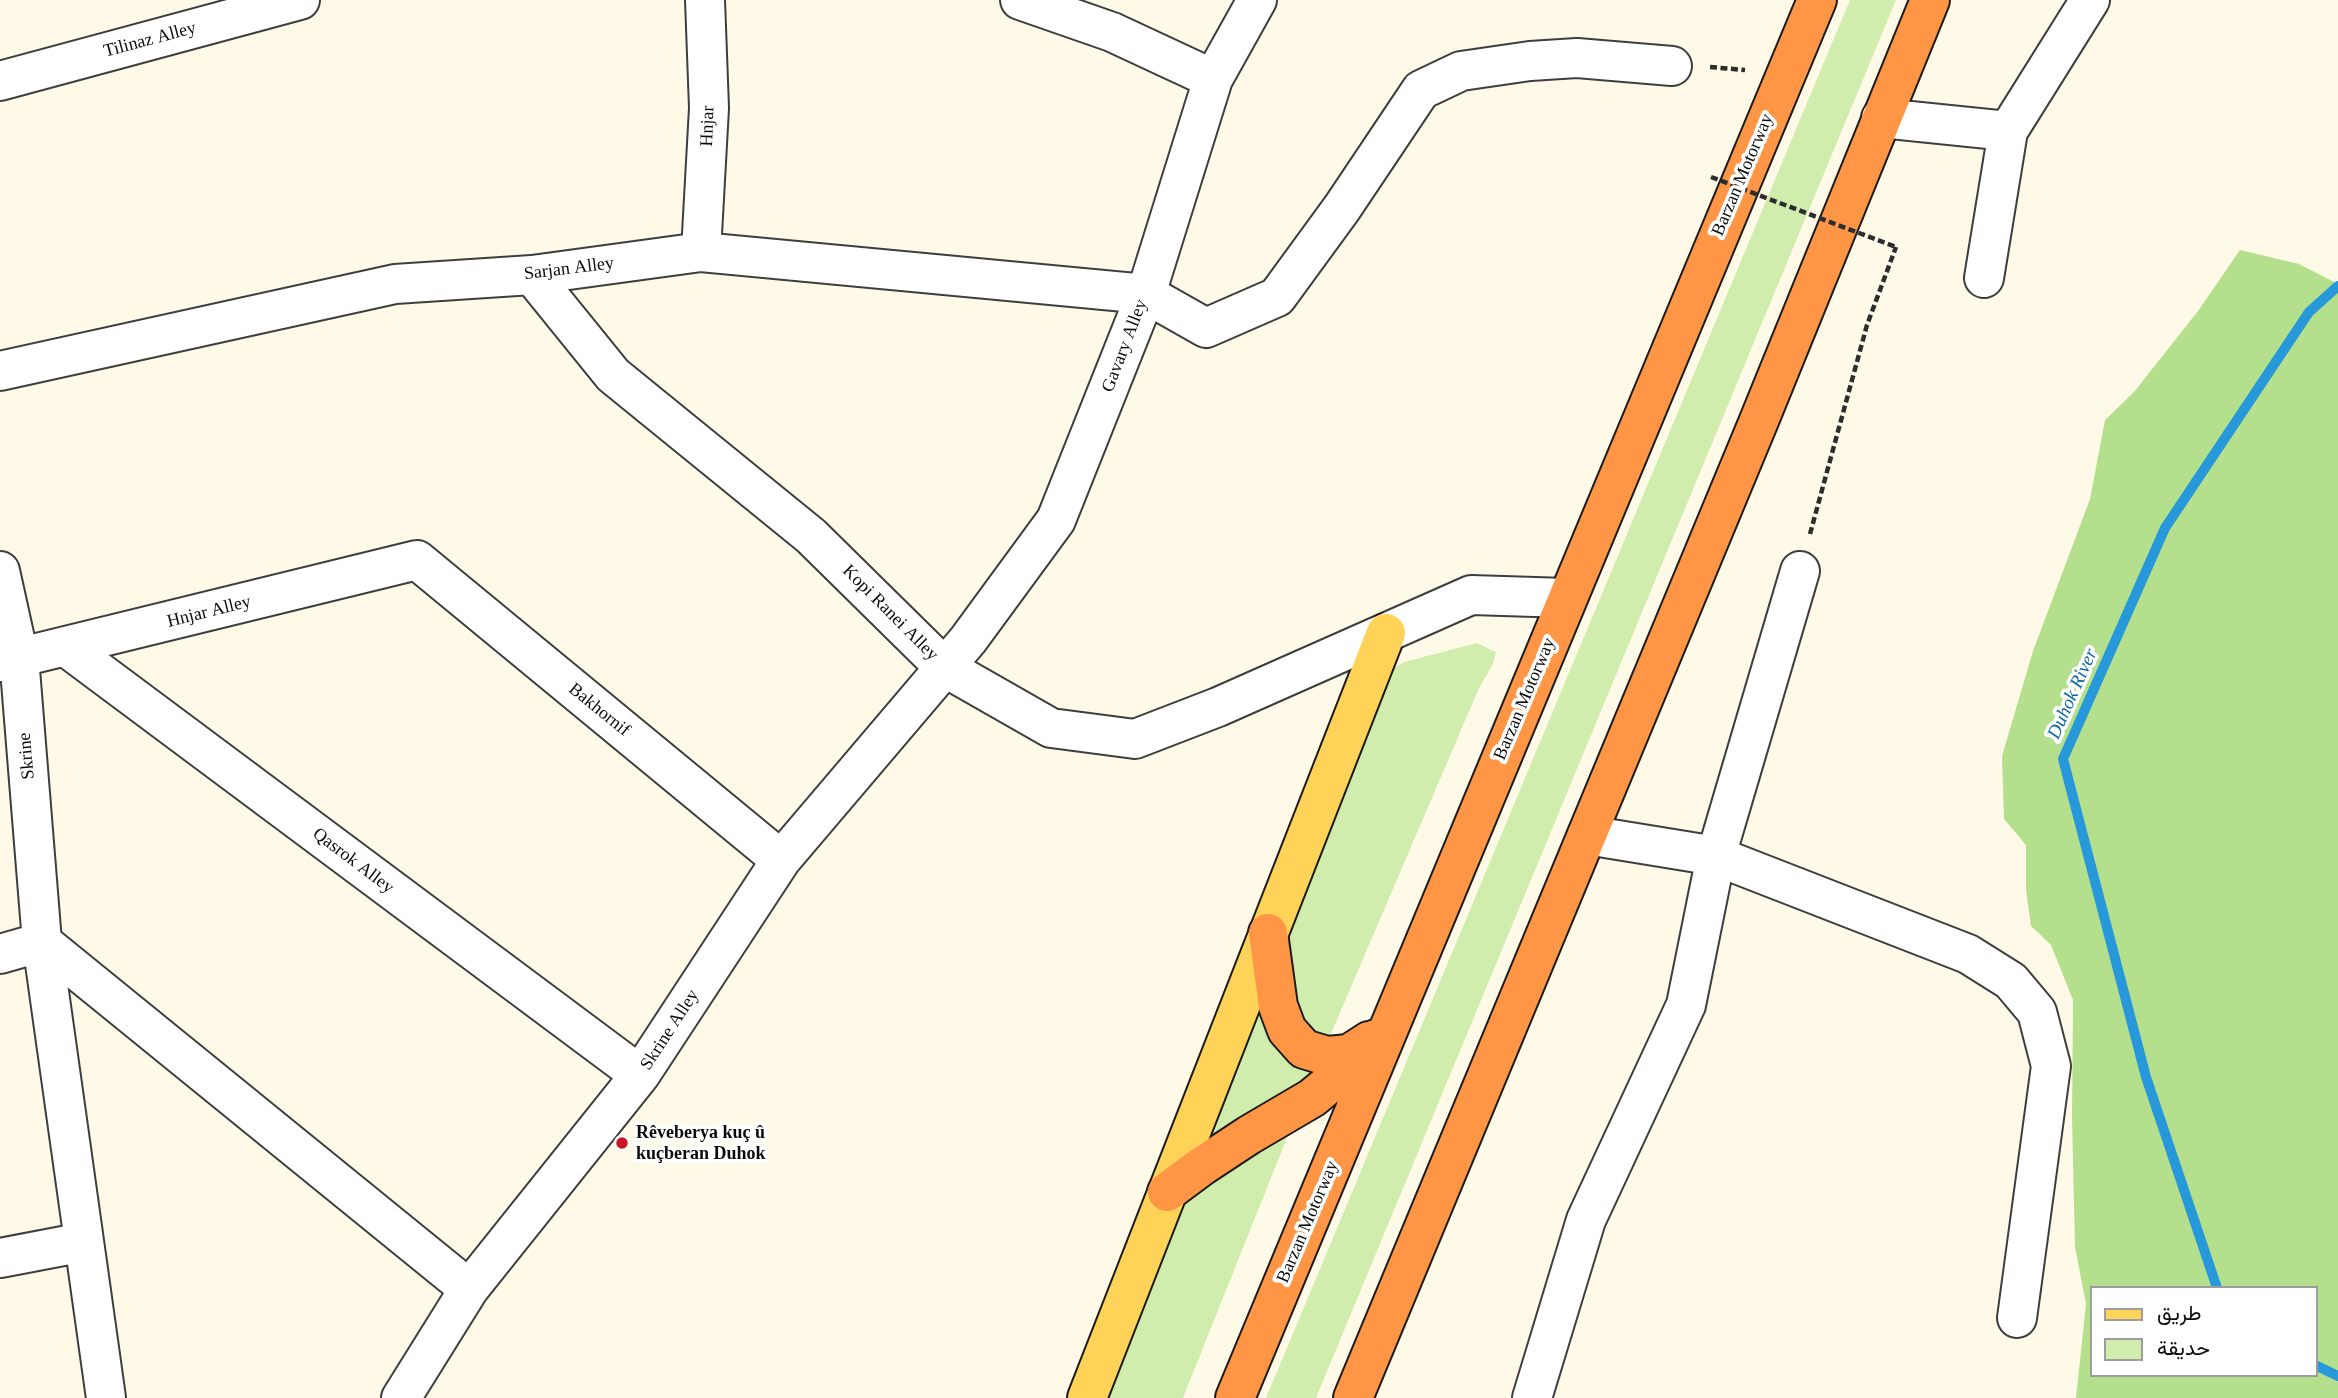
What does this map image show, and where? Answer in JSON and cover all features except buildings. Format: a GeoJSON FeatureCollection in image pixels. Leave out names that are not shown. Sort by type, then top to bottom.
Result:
{"type":"FeatureCollection","features":[{"type":"Feature","properties":{"kind":"highway","name":"Barzan Motorway"},"geometry":{"type":"LineString","coordinates":[[1235,1398],[1817,0]]}},
{"type":"Feature","properties":{"kind":"highway"},"geometry":{"type":"LineString","coordinates":[[1353,1398],[1930,0]]}},
{"type":"Feature","properties":{"kind":"highway"},"geometry":{"type":"LineString","coordinates":[[1269,933],[1278,1006],[1287,1030],[1304,1049],[1327,1056],[1349,1054],[1390,1025]]}},
{"type":"Feature","properties":{"kind":"highway"},"geometry":{"type":"LineString","coordinates":[[1167,1192],[1225,1150],[1312,1098],[1352,1065],[1390,1025]]}},
{"type":"Feature","properties":{"kind":"main road"},"geometry":{"type":"LineString","coordinates":[[1087,1398],[1386,633]]}},
{"type":"Feature","properties":{"kind":"street","name":"Tilinaz Alley"},"geometry":{"type":"LineString","coordinates":[[0,80],[300,0]]}},
{"type":"Feature","properties":{"kind":"street","name":"Hnjar"},"geometry":{"type":"LineString","coordinates":[[701,252],[709,108],[705,0]]}},
{"type":"Feature","properties":{"kind":"street"},"geometry":{"type":"LineString","coordinates":[[1020,0],[1112,32],[1213,79]]}},
{"type":"Feature","properties":{"kind":"street","name":"Gavary Alley"},"geometry":{"type":"LineString","coordinates":[[944,667],[968,640],[1056,520],[1146,294],[1213,79],[1257,0]]}},
{"type":"Feature","properties":{"kind":"street"},"geometry":{"type":"LineString","coordinates":[[1983,278],[2008,131],[2090,0]]}},
{"type":"Feature","properties":{"kind":"street"},"geometry":{"type":"LineString","coordinates":[[1146,294],[1206,328],[1277,296],[1342,208],[1421,90],[1461,71],[1530,61],[1577,58],[1672,66]]}},
{"type":"Feature","properties":{"kind":"street"},"geometry":{"type":"LineString","coordinates":[[1881,118],[2008,131]]}},
{"type":"Feature","properties":{"kind":"street","name":"Sarjan Alley"},"geometry":{"type":"LineString","coordinates":[[0,371],[394,284],[532,275],[701,252],[1146,294]]}},
{"type":"Feature","properties":{"kind":"street","name":"Kopi Ranei Alley"},"geometry":{"type":"LineString","coordinates":[[532,275],[613,375],[811,536],[944,667],[1051,728],[1135,738],[1217,707],[1471,595],[1567,598]]}},
{"type":"Feature","properties":{"kind":"street","name":"Hnjar Alley"},"geometry":{"type":"LineString","coordinates":[[9,660],[417,560]]}},
{"type":"Feature","properties":{"kind":"street","name":"Bakhornif"},"geometry":{"type":"LineString","coordinates":[[417,560],[781,860]]}},
{"type":"Feature","properties":{"kind":"street"},"geometry":{"type":"LineString","coordinates":[[1532,1398],[1587,1220],[1686,1005],[1716,856],[1800,570]]}},
{"type":"Feature","properties":{"kind":"street","name":"Skrine"},"geometry":{"type":"LineString","coordinates":[[0,571],[42,942],[106,1398]]}},
{"type":"Feature","properties":{"kind":"street","name":"Qasrok Alley"},"geometry":{"type":"LineString","coordinates":[[66,647],[640,1075]]}},
{"type":"Feature","properties":{"kind":"street","name":"Skrine Alley"},"geometry":{"type":"LineString","coordinates":[[401,1398],[469,1289],[640,1075],[781,860],[944,667]]}},
{"type":"Feature","properties":{"kind":"street"},"geometry":{"type":"LineString","coordinates":[[1587,835],[1716,856],[1968,954],[2011,981],[2037,1012],[2052,1066],[2017,1318]]}},
{"type":"Feature","properties":{"kind":"street"},"geometry":{"type":"LineString","coordinates":[[0,954],[42,942],[469,1289]]}},
{"type":"Feature","properties":{"kind":"street"},"geometry":{"type":"LineString","coordinates":[[0,1258],[84,1242]]}},
{"type":"Feature","properties":{"kind":"path"},"geometry":{"type":"LineString","coordinates":[[1672,66],[1745,69],[1743,82]]}},
{"type":"Feature","properties":{"kind":"path"},"geometry":{"type":"LineString","coordinates":[[1711,177],[1896,247],[1867,325],[1800,570]]}},
{"type":"Feature","properties":{"kind":"green space"},"geometry":{"type":"Polygon","coordinates":[[[1850,0],[1896,0],[1316,1398],[1266,1398],[1850,0]]]}},
{"type":"Feature","properties":{"kind":"green space"},"geometry":{"type":"Polygon","coordinates":[[[2240,250],[2299,264],[2338,284],[2338,1398],[2076,1398],[2086,1304],[2075,1247],[2073,1000],[2051,945],[2031,926],[2026,890],[2026,845],[2004,819],[2002,756],[2033,651],[2090,499],[2105,420],[2134,392],[2198,311],[2240,250]]]}},
{"type":"Feature","properties":{"kind":"green space"},"geometry":{"type":"Polygon","coordinates":[[[1477,643],[1496,652],[1493,664],[1479,688],[1324,1050],[1304,1043],[1276,958],[1375,679],[1404,662],[1477,643]]]}},
{"type":"Feature","properties":{"kind":"green space"},"geometry":{"type":"Polygon","coordinates":[[[1267,949],[1318,1058],[1301,1100],[1185,1172],[1267,949]]]}},
{"type":"Feature","properties":{"kind":"green space"},"geometry":{"type":"Polygon","coordinates":[[[1297,1113],[1183,1398],[1097,1398],[1173,1193],[1297,1113]]]}},
{"type":"Feature","properties":{"kind":"waterway","name":"Duhok River"},"geometry":{"type":"LineString","coordinates":[[2216,1286],[2146,1077],[2063,759],[2165,528],[2309,312],[2338,286]]}},
{"type":"Feature","properties":{"kind":"waterway","name":"Duhok River"},"geometry":{"type":"LineString","coordinates":[[2317,1366],[2338,1376]]}},
{"type":"Feature","properties":{"kind":"place","name":"Rêveberya kuç û kuçberan Duhok"},"geometry":{"type":"Point","coordinates":[622,1143]}}]}
